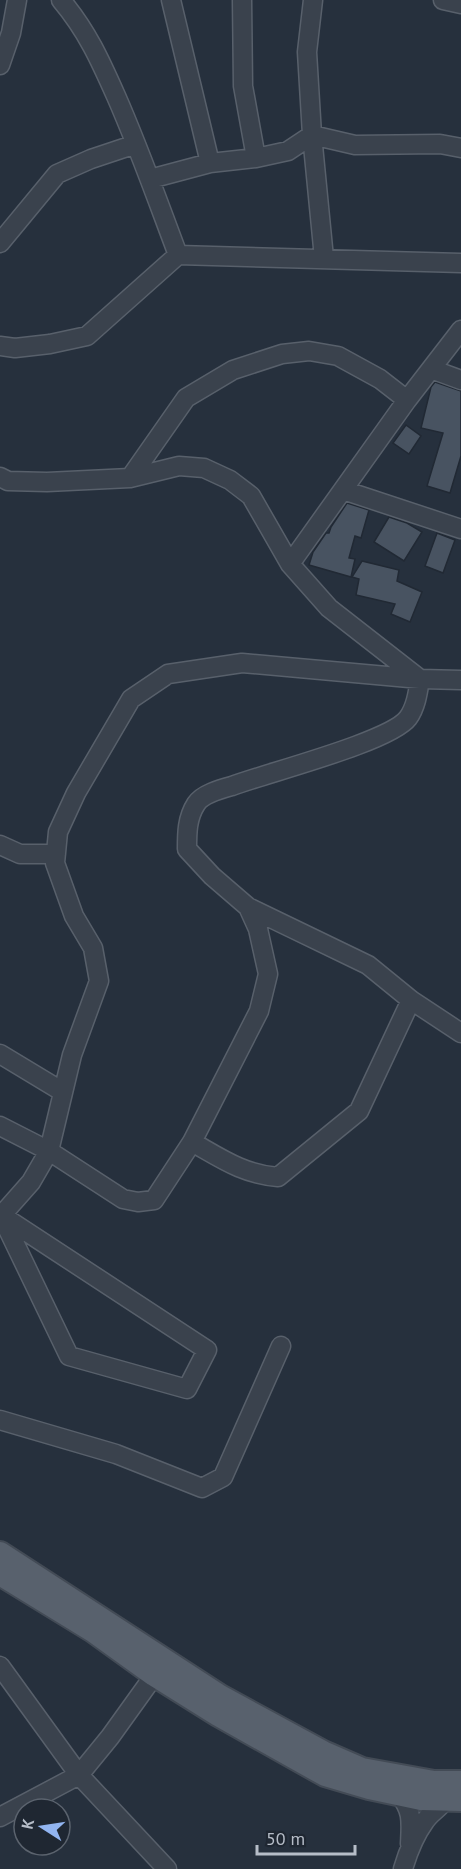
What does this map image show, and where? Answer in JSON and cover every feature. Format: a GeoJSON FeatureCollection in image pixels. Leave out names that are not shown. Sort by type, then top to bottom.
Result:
{"type":"FeatureCollection","features":[{"type":"Feature","properties":{"kind":"main road"},"geometry":{"type":"LineString","coordinates":[[0,1553],[159,1668],[218,1715],[326,1775],[369,1788],[400,1785],[421,1799],[454,1791]]}},
{"type":"Feature","properties":{"kind":"main road"},"geometry":{"type":"LineString","coordinates":[[0,1574],[159,1668]]}},
{"type":"Feature","properties":{"kind":"street"},"geometry":{"type":"LineString","coordinates":[[0,65],[11,33],[17,0]]}},
{"type":"Feature","properties":{"kind":"street"},"geometry":{"type":"LineString","coordinates":[[61,0],[79,21],[98,55],[136,144],[178,255]]}},
{"type":"Feature","properties":{"kind":"street"},"geometry":{"type":"LineString","coordinates":[[171,0],[210,163]]}},
{"type":"Feature","properties":{"kind":"street"},"geometry":{"type":"LineString","coordinates":[[242,0],[243,86],[256,158]]}},
{"type":"Feature","properties":{"kind":"street"},"geometry":{"type":"LineString","coordinates":[[313,0],[307,52],[312,135],[324,258]]}},
{"type":"Feature","properties":{"kind":"street"},"geometry":{"type":"LineString","coordinates":[[443,0],[461,4]]}},
{"type":"Feature","properties":{"kind":"street"},"geometry":{"type":"LineString","coordinates":[[150,179],[210,163],[256,158],[288,151],[312,135],[355,145],[440,144],[461,148]]}},
{"type":"Feature","properties":{"kind":"street"},"geometry":{"type":"LineString","coordinates":[[0,243],[57,174],[91,159],[136,144]]}},
{"type":"Feature","properties":{"kind":"street"},"geometry":{"type":"LineString","coordinates":[[0,346],[15,348],[50,344],[87,336],[178,255],[461,263]]}},
{"type":"Feature","properties":{"kind":"street"},"geometry":{"type":"LineString","coordinates":[[290,564],[407,400],[461,330]]}},
{"type":"Feature","properties":{"kind":"street"},"geometry":{"type":"LineString","coordinates":[[130,478],[186,398],[233,370],[282,354],[309,351],[338,357],[380,379],[407,400]]}},
{"type":"Feature","properties":{"kind":"street"},"geometry":{"type":"LineString","coordinates":[[431,369],[461,380]]}},
{"type":"Feature","properties":{"kind":"street"},"geometry":{"type":"LineString","coordinates":[[0,477],[8,481],[47,482],[130,478],[179,466],[204,468],[230,480],[251,496],[290,564],[328,608],[420,679]]}},
{"type":"Feature","properties":{"kind":"street"},"geometry":{"type":"LineString","coordinates":[[343,490],[461,529]]}},
{"type":"Feature","properties":{"kind":"street"},"geometry":{"type":"LineString","coordinates":[[1,1216],[31,1182],[49,1151],[72,1055],[99,981],[93,948],[74,916],[55,863],[58,832],[76,793],[131,699],[168,674],[242,663],[420,679],[461,680]]}},
{"type":"Feature","properties":{"kind":"street"},"geometry":{"type":"LineString","coordinates":[[420,679],[417,698],[407,719],[388,733],[234,785],[196,802],[187,825],[187,849],[212,876],[248,907],[368,965],[411,1000],[461,1033]]}},
{"type":"Feature","properties":{"kind":"street"},"geometry":{"type":"LineString","coordinates":[[0,845],[20,854],[56,854]]}},
{"type":"Feature","properties":{"kind":"street"},"geometry":{"type":"LineString","coordinates":[[0,1126],[49,1151],[123,1199],[138,1202],[154,1200],[192,1142],[259,1011],[268,974],[258,929],[248,907]]}},
{"type":"Feature","properties":{"kind":"street"},"geometry":{"type":"LineString","coordinates":[[192,1142],[257,1175],[278,1177],[359,1111],[411,1000]]}},
{"type":"Feature","properties":{"kind":"street"},"geometry":{"type":"LineString","coordinates":[[0,1054],[63,1092]]}},
{"type":"Feature","properties":{"kind":"street"},"geometry":{"type":"LineString","coordinates":[[1,1216],[207,1350],[187,1389],[69,1356],[1,1216]]}},
{"type":"Feature","properties":{"kind":"street"},"geometry":{"type":"LineString","coordinates":[[0,1420],[116,1454],[202,1488],[223,1477],[281,1346]]}},
{"type":"Feature","properties":{"kind":"street"},"geometry":{"type":"LineString","coordinates":[[0,1666],[79,1775],[166,1869]]}},
{"type":"Feature","properties":{"kind":"street"},"geometry":{"type":"LineString","coordinates":[[0,1817],[79,1775],[110,1737],[159,1668]]}},
{"type":"Feature","properties":{"kind":"street"},"geometry":{"type":"LineString","coordinates":[[400,1785],[411,1817],[410,1845],[403,1869]]}},
{"type":"Feature","properties":{"kind":"street"},"geometry":{"type":"LineString","coordinates":[[410,1845],[428,1816],[454,1791]]}},
{"type":"Feature","properties":{"kind":"building"},"geometry":{"type":"Polygon","coordinates":[[[435,382],[461,391],[461,456],[450,493],[427,486],[443,433],[421,428],[431,387],[435,382]]]}},
{"type":"Feature","properties":{"kind":"building"},"geometry":{"type":"Polygon","coordinates":[[[406,425],[421,436],[409,454],[393,443],[406,425]]]}},
{"type":"Feature","properties":{"kind":"building"},"geometry":{"type":"Polygon","coordinates":[[[347,503],[369,510],[361,538],[355,536],[349,558],[355,559],[351,577],[309,565],[313,552],[326,533],[329,533],[347,503]]]}},
{"type":"Feature","properties":{"kind":"building"},"geometry":{"type":"Polygon","coordinates":[[[389,517],[407,523],[422,532],[404,561],[374,542],[389,517]]]}},
{"type":"Feature","properties":{"kind":"building"},"geometry":{"type":"Polygon","coordinates":[[[437,533],[455,540],[443,573],[425,566],[437,533]]]}},
{"type":"Feature","properties":{"kind":"building"},"geometry":{"type":"Polygon","coordinates":[[[362,561],[399,570],[397,581],[422,592],[410,622],[391,614],[395,604],[356,595],[359,579],[352,577],[362,561]]]}}]}
